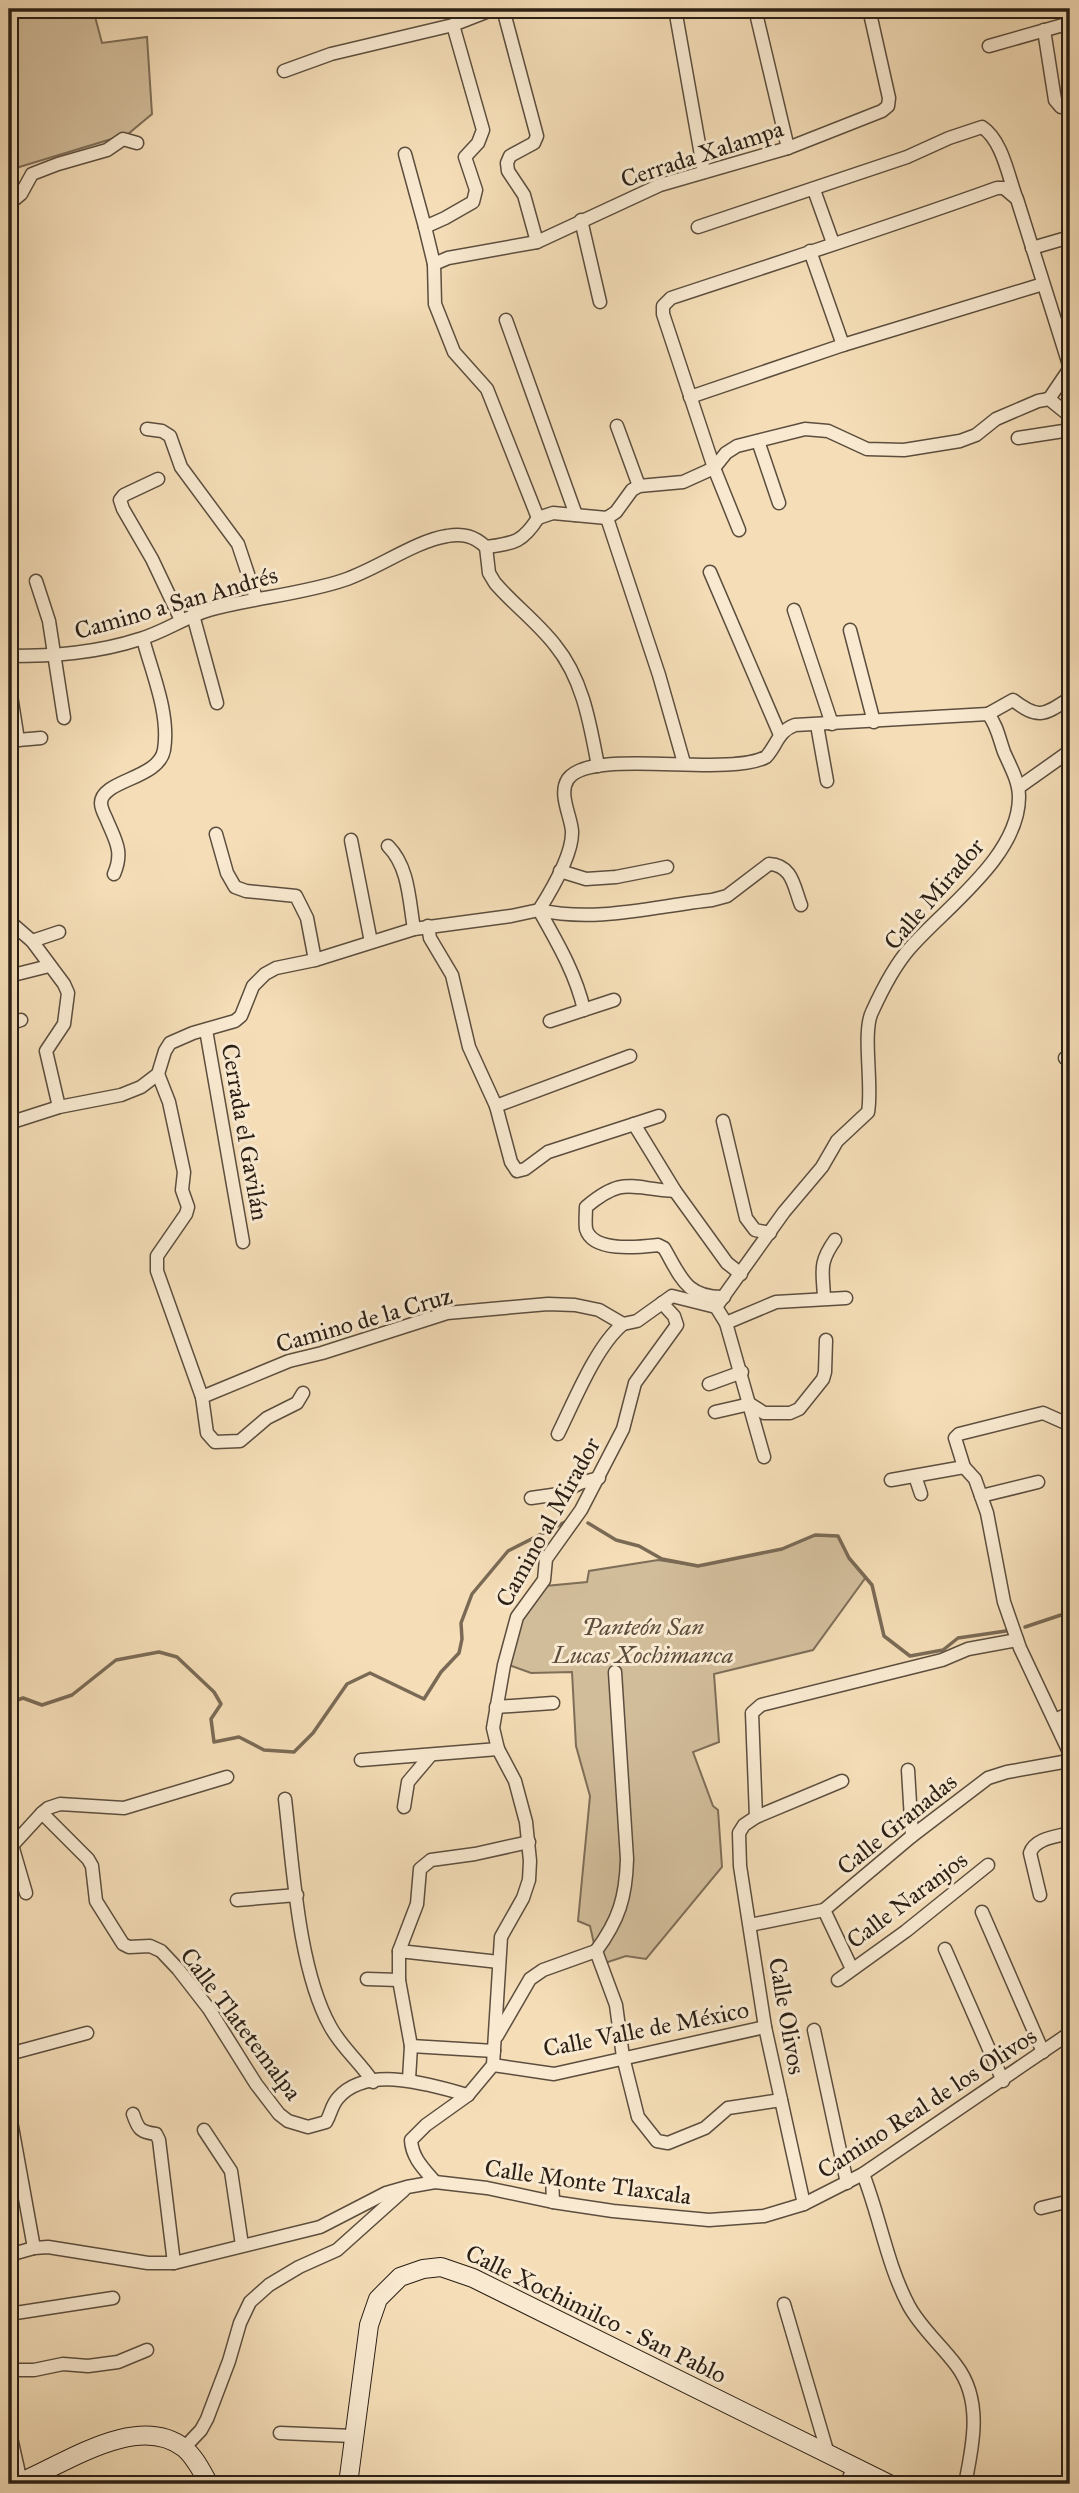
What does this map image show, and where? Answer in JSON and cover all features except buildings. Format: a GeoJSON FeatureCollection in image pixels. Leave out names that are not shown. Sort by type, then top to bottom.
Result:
{"type":"FeatureCollection","features":[{"type":"Feature","properties":{"kind":"main road","name":"Calle Xochimilco - San Pablo"},"geometry":{"type":"LineString","coordinates":[[348,2484],[369,2325],[379,2299],[400,2277],[441,2267],[473,2278],[828,2454],[857,2474],[889,2484]]}},
{"type":"Feature","properties":{"kind":"main road"},"geometry":{"type":"LineString","coordinates":[[19,2483],[106,2442],[125,2437],[157,2435],[184,2448],[209,2484]]}},
{"type":"Feature","properties":{"kind":"street"},"geometry":{"type":"LineString","coordinates":[[284,71],[331,54],[453,25],[494,9]]}},
{"type":"Feature","properties":{"kind":"street"},"geometry":{"type":"LineString","coordinates":[[503,9],[537,136],[534,143],[510,156],[508,171],[524,195],[537,242]]}},
{"type":"Feature","properties":{"kind":"street"},"geometry":{"type":"LineString","coordinates":[[675,9],[704,172]]}},
{"type":"Feature","properties":{"kind":"street"},"geometry":{"type":"LineString","coordinates":[[755,9],[788,149]]}},
{"type":"Feature","properties":{"kind":"street","name":"Cerrada Xalampa"},"geometry":{"type":"LineString","coordinates":[[434,264],[448,258],[537,242],[660,185],[788,149],[882,111],[888,106],[889,98],[869,9]]}},
{"type":"Feature","properties":{"kind":"street"},"geometry":{"type":"LineString","coordinates":[[989,46],[1070,23]]}},
{"type":"Feature","properties":{"kind":"street"},"geometry":{"type":"LineString","coordinates":[[425,227],[462,209],[473,202],[475,196],[465,157],[478,143],[483,130],[453,25]]}},
{"type":"Feature","properties":{"kind":"street"},"geometry":{"type":"LineString","coordinates":[[1044,30],[1055,100],[1061,107],[1070,107]]}},
{"type":"Feature","properties":{"kind":"street"},"geometry":{"type":"LineString","coordinates":[[598,766],[583,697],[574,676],[557,647],[495,583],[489,573],[486,547],[519,541],[526,536],[538,518],[553,513],[607,518],[616,512],[632,490],[639,486],[684,482],[714,468],[732,449],[815,428],[867,449],[904,450],[960,441],[976,435],[996,419],[1049,399],[1070,367],[997,144],[989,131],[982,127],[814,190],[698,227]]}},
{"type":"Feature","properties":{"kind":"street"},"geometry":{"type":"LineString","coordinates":[[9,204],[21,194],[32,174],[58,163],[107,150],[123,139],[137,143]]}},
{"type":"Feature","properties":{"kind":"street"},"geometry":{"type":"LineString","coordinates":[[405,154],[434,264],[435,304],[454,352],[487,389],[538,518]]}},
{"type":"Feature","properties":{"kind":"street"},"geometry":{"type":"LineString","coordinates":[[739,530],[714,468],[663,314],[663,306],[671,298],[997,188],[1004,188],[1017,199]]}},
{"type":"Feature","properties":{"kind":"street"},"geometry":{"type":"LineString","coordinates":[[814,190],[833,243]]}},
{"type":"Feature","properties":{"kind":"street"},"geometry":{"type":"LineString","coordinates":[[581,220],[600,302]]}},
{"type":"Feature","properties":{"kind":"street"},"geometry":{"type":"LineString","coordinates":[[1032,248],[1070,237]]}},
{"type":"Feature","properties":{"kind":"street"},"geometry":{"type":"LineString","coordinates":[[810,251],[843,345]]}},
{"type":"Feature","properties":{"kind":"street"},"geometry":{"type":"LineString","coordinates":[[690,397],[843,345],[1043,284]]}},
{"type":"Feature","properties":{"kind":"street"},"geometry":{"type":"LineString","coordinates":[[506,320],[576,515]]}},
{"type":"Feature","properties":{"kind":"street"},"geometry":{"type":"LineString","coordinates":[[1049,399],[1070,416]]}},
{"type":"Feature","properties":{"kind":"street"},"geometry":{"type":"LineString","coordinates":[[617,426],[639,486]]}},
{"type":"Feature","properties":{"kind":"street"},"geometry":{"type":"LineString","coordinates":[[146,429],[162,431],[170,436],[181,467],[238,544],[257,598]]}},
{"type":"Feature","properties":{"kind":"street"},"geometry":{"type":"LineString","coordinates":[[1018,438],[1070,430]]}},
{"type":"Feature","properties":{"kind":"street"},"geometry":{"type":"LineString","coordinates":[[758,441],[779,503]]}},
{"type":"Feature","properties":{"kind":"street"},"geometry":{"type":"LineString","coordinates":[[158,479],[124,495],[120,500],[187,618],[217,703]]}},
{"type":"Feature","properties":{"kind":"street"},"geometry":{"type":"LineString","coordinates":[[607,518],[659,675],[684,763]]}},
{"type":"Feature","properties":{"kind":"street","name":"Camino a San Andrés"},"geometry":{"type":"LineString","coordinates":[[9,656],[54,656],[108,648],[143,639],[187,618],[257,598],[342,581],[448,536],[466,535],[476,538],[486,547]]}},
{"type":"Feature","properties":{"kind":"street"},"geometry":{"type":"LineString","coordinates":[[710,572],[780,735]]}},
{"type":"Feature","properties":{"kind":"street"},"geometry":{"type":"LineString","coordinates":[[36,581],[49,621],[64,718]]}},
{"type":"Feature","properties":{"kind":"street"},"geometry":{"type":"LineString","coordinates":[[794,610],[832,724]]}},
{"type":"Feature","properties":{"kind":"street"},"geometry":{"type":"LineString","coordinates":[[850,630],[874,722]]}},
{"type":"Feature","properties":{"kind":"street"},"geometry":{"type":"LineString","coordinates":[[114,874],[120,858],[100,805],[103,797],[109,790],[147,772],[160,760],[164,750],[160,702],[143,639]]}},
{"type":"Feature","properties":{"kind":"street"},"geometry":{"type":"LineString","coordinates":[[9,683],[13,742],[41,738]]}},
{"type":"Feature","properties":{"kind":"street"},"geometry":{"type":"LineString","coordinates":[[539,910],[568,854],[572,831],[564,790],[566,781],[578,773],[598,766],[684,763],[725,766],[758,762],[772,751],[780,735],[794,725],[988,714],[1013,700],[1027,711],[1038,715],[1048,713],[1070,698]]}},
{"type":"Feature","properties":{"kind":"street"},"geometry":{"type":"LineString","coordinates":[[988,714],[995,722],[999,740],[1019,787],[1070,751]]}},
{"type":"Feature","properties":{"kind":"street"},"geometry":{"type":"LineString","coordinates":[[817,724],[827,781]]}},
{"type":"Feature","properties":{"kind":"street","name":"Calle Mirador"},"geometry":{"type":"LineString","coordinates":[[720,1302],[822,1167],[837,1141],[868,1112],[870,1016],[891,976],[909,950],[966,892],[1007,840],[1018,813],[1019,787]]}},
{"type":"Feature","properties":{"kind":"street"},"geometry":{"type":"LineString","coordinates":[[216,834],[227,873],[234,887],[246,891],[290,895],[299,901],[307,918],[315,960]]}},
{"type":"Feature","properties":{"kind":"street"},"geometry":{"type":"LineString","coordinates":[[351,840],[372,942]]}},
{"type":"Feature","properties":{"kind":"street"},"geometry":{"type":"LineString","coordinates":[[388,846],[398,856],[403,868],[414,929]]}},
{"type":"Feature","properties":{"kind":"street"},"geometry":{"type":"LineString","coordinates":[[9,1123],[59,1107],[121,1095],[141,1087],[158,1074],[170,1043],[235,1021],[241,1016],[253,986],[265,974],[285,965],[315,960],[414,929],[539,910],[610,915],[712,900],[727,896],[769,864],[775,864],[792,875],[801,905]]}},
{"type":"Feature","properties":{"kind":"street"},"geometry":{"type":"LineString","coordinates":[[560,870],[586,879],[616,877],[667,867]]}},
{"type":"Feature","properties":{"kind":"street"},"geometry":{"type":"LineString","coordinates":[[539,910],[567,961],[584,1010]]}},
{"type":"Feature","properties":{"kind":"street"},"geometry":{"type":"LineString","coordinates":[[9,921],[32,941],[68,993],[64,1024],[46,1051],[59,1107]]}},
{"type":"Feature","properties":{"kind":"street"},"geometry":{"type":"LineString","coordinates":[[428,926],[430,938],[452,975],[470,1047],[496,1106],[511,1163],[517,1171],[525,1169],[548,1152],[659,1116]]}},
{"type":"Feature","properties":{"kind":"street"},"geometry":{"type":"LineString","coordinates":[[32,941],[59,932]]}},
{"type":"Feature","properties":{"kind":"street"},"geometry":{"type":"LineString","coordinates":[[9,976],[49,966]]}},
{"type":"Feature","properties":{"kind":"street"},"geometry":{"type":"LineString","coordinates":[[550,1021],[614,1000]]}},
{"type":"Feature","properties":{"kind":"street","name":"Cerrada el Gavilán"},"geometry":{"type":"LineString","coordinates":[[206,1030],[243,1242]]}},
{"type":"Feature","properties":{"kind":"street"},"geometry":{"type":"LineString","coordinates":[[496,1106],[630,1056]]}},
{"type":"Feature","properties":{"kind":"street"},"geometry":{"type":"LineString","coordinates":[[158,1074],[169,1102],[184,1172],[182,1190],[188,1207],[157,1256],[157,1271],[202,1397],[207,1433],[215,1441],[240,1441],[267,1418],[297,1404],[303,1392]]}},
{"type":"Feature","properties":{"kind":"street"},"geometry":{"type":"LineString","coordinates":[[723,1121],[746,1218],[755,1230],[770,1233]]}},
{"type":"Feature","properties":{"kind":"street"},"geometry":{"type":"LineString","coordinates":[[634,1124],[675,1191],[727,1263],[741,1274]]}},
{"type":"Feature","properties":{"kind":"street"},"geometry":{"type":"LineString","coordinates":[[675,1191],[622,1185],[610,1189],[586,1207],[586,1229],[600,1244],[614,1247],[658,1245],[664,1248],[694,1293],[720,1302]]}},
{"type":"Feature","properties":{"kind":"street"},"geometry":{"type":"LineString","coordinates":[[824,1298],[824,1255],[835,1240]]}},
{"type":"Feature","properties":{"kind":"street"},"geometry":{"type":"LineString","coordinates":[[558,1434],[601,1350],[615,1330],[623,1324],[637,1321],[672,1296],[720,1302]]}},
{"type":"Feature","properties":{"kind":"street"},"geometry":{"type":"LineString","coordinates":[[726,1323],[776,1302],[846,1298]]}},
{"type":"Feature","properties":{"kind":"street"},"geometry":{"type":"LineString","coordinates":[[720,1302],[764,1457]]}},
{"type":"Feature","properties":{"kind":"street","name":"Camino al Mirador"},"geometry":{"type":"LineString","coordinates":[[494,2052],[501,1937],[523,1898],[529,1881],[529,1842],[515,1781],[498,1749],[493,1728],[504,1665],[517,1617],[544,1580],[545,1559],[581,1510],[599,1478],[623,1429],[635,1383],[677,1325],[674,1316],[662,1303]]}},
{"type":"Feature","properties":{"kind":"street","name":"Camino de la Cruz"},"geometry":{"type":"LineString","coordinates":[[202,1397],[289,1361],[447,1313],[548,1304],[599,1310],[623,1324]]}},
{"type":"Feature","properties":{"kind":"street"},"geometry":{"type":"LineString","coordinates":[[715,1412],[750,1404],[764,1413],[790,1413],[799,1409],[823,1378],[826,1340]]}},
{"type":"Feature","properties":{"kind":"street"},"geometry":{"type":"LineString","coordinates":[[709,1384],[742,1372]]}},
{"type":"Feature","properties":{"kind":"street"},"geometry":{"type":"LineString","coordinates":[[1070,1425],[1043,1413],[959,1434],[955,1438],[964,1467],[975,1479],[981,1496],[1004,1602],[1017,1640],[1070,1755]]}},
{"type":"Feature","properties":{"kind":"street"},"geometry":{"type":"LineString","coordinates":[[891,1480],[964,1467]]}},
{"type":"Feature","properties":{"kind":"street"},"geometry":{"type":"LineString","coordinates":[[915,1476],[920,1494]]}},
{"type":"Feature","properties":{"kind":"street"},"geometry":{"type":"LineString","coordinates":[[531,1498],[559,1494],[580,1483],[599,1478]]}},
{"type":"Feature","properties":{"kind":"street"},"geometry":{"type":"LineString","coordinates":[[981,1496],[1038,1482]]}},
{"type":"Feature","properties":{"kind":"street"},"geometry":{"type":"LineString","coordinates":[[842,1781],[756,1817],[752,1713],[761,1704],[942,1660],[968,1649],[1017,1640]]}},
{"type":"Feature","properties":{"kind":"street"},"geometry":{"type":"LineString","coordinates":[[435,2182],[416,2160],[411,2149],[411,2140],[426,2125],[468,2095],[494,2052],[530,1979],[543,1969],[596,1951],[616,1921],[626,1881],[627,1859],[615,1672]]}},
{"type":"Feature","properties":{"kind":"street"},"geometry":{"type":"LineString","coordinates":[[496,1707],[553,1703]]}},
{"type":"Feature","properties":{"kind":"street"},"geometry":{"type":"LineString","coordinates":[[1055,1720],[1070,1713]]}},
{"type":"Feature","properties":{"kind":"street"},"geometry":{"type":"LineString","coordinates":[[361,1760],[498,1749]]}},
{"type":"Feature","properties":{"kind":"street","name":"Calle Granadas"},"geometry":{"type":"LineString","coordinates":[[750,1925],[824,1910],[912,1836],[988,1778],[1063,1762],[1070,1755]]}},
{"type":"Feature","properties":{"kind":"street"},"geometry":{"type":"LineString","coordinates":[[404,1807],[408,1782],[430,1756]]}},
{"type":"Feature","properties":{"kind":"street"},"geometry":{"type":"LineString","coordinates":[[908,1770],[912,1836]]}},
{"type":"Feature","properties":{"kind":"street"},"geometry":{"type":"LineString","coordinates":[[26,1893],[10,1847],[48,1808],[60,1804],[124,1808],[227,1777]]}},
{"type":"Feature","properties":{"kind":"street"},"geometry":{"type":"LineString","coordinates":[[285,1799],[304,1945],[315,1990],[330,2026],[373,2082]]}},
{"type":"Feature","properties":{"kind":"street","name":"Calle Tlatetemalpa"},"geometry":{"type":"LineString","coordinates":[[42,1813],[88,1859],[92,1866],[96,1901],[123,1944],[128,1947],[150,1946],[160,1951],[178,1969],[209,2009],[256,2084],[279,2114],[288,2121],[308,2127],[326,2122],[331,2107],[355,2084],[409,2079],[468,2095]]}},
{"type":"Feature","properties":{"kind":"street","name":"Calle Olivos"},"geometry":{"type":"LineString","coordinates":[[756,1817],[744,1825],[739,1833],[740,1866],[765,2027],[804,2204]]}},
{"type":"Feature","properties":{"kind":"street"},"geometry":{"type":"LineString","coordinates":[[1040,1895],[1031,1848],[1041,1841],[1070,1833]]}},
{"type":"Feature","properties":{"kind":"street"},"geometry":{"type":"LineString","coordinates":[[409,2079],[411,2046],[399,1980],[399,1951],[417,1904],[420,1869],[431,1860],[529,1842]]}},
{"type":"Feature","properties":{"kind":"street","name":"Calle Naranjos"},"geometry":{"type":"LineString","coordinates":[[838,1980],[906,1931],[988,1865]]}},
{"type":"Feature","properties":{"kind":"street"},"geometry":{"type":"LineString","coordinates":[[237,1900],[297,1895]]}},
{"type":"Feature","properties":{"kind":"street","name":"Calle Naranjos"},"geometry":{"type":"LineString","coordinates":[[824,1910],[852,1969]]}},
{"type":"Feature","properties":{"kind":"street"},"geometry":{"type":"LineString","coordinates":[[982,1912],[1043,2052]]}},
{"type":"Feature","properties":{"kind":"street"},"geometry":{"type":"LineString","coordinates":[[945,1949],[1003,2081]]}},
{"type":"Feature","properties":{"kind":"street"},"geometry":{"type":"LineString","coordinates":[[399,1951],[499,1962]]}},
{"type":"Feature","properties":{"kind":"street"},"geometry":{"type":"LineString","coordinates":[[596,1951],[616,2005],[623,2057],[638,2117],[657,2141],[668,2143],[705,2128],[728,2108],[781,2100]]}},
{"type":"Feature","properties":{"kind":"street"},"geometry":{"type":"LineString","coordinates":[[367,1979],[399,1980]]}},
{"type":"Feature","properties":{"kind":"street","name":"Calle Valle de México"},"geometry":{"type":"LineString","coordinates":[[411,2046],[494,2052],[554,2074],[765,2027]]}},
{"type":"Feature","properties":{"kind":"street"},"geometry":{"type":"LineString","coordinates":[[814,2030],[847,2183]]}},
{"type":"Feature","properties":{"kind":"street"},"geometry":{"type":"LineString","coordinates":[[9,2054],[88,2033]]}},
{"type":"Feature","properties":{"kind":"street","name":"Camino Real de los Olivos"},"geometry":{"type":"LineString","coordinates":[[804,2204],[863,2174],[1070,2036]]}},
{"type":"Feature","properties":{"kind":"street"},"geometry":{"type":"LineString","coordinates":[[9,2110],[34,2248]]}},
{"type":"Feature","properties":{"kind":"street"},"geometry":{"type":"LineString","coordinates":[[133,2114],[138,2129],[156,2134],[159,2140],[174,2263]]}},
{"type":"Feature","properties":{"kind":"street"},"geometry":{"type":"LineString","coordinates":[[204,2130],[231,2171],[242,2245]]}},
{"type":"Feature","properties":{"kind":"street"},"geometry":{"type":"LineString","coordinates":[[863,2174],[874,2201],[895,2276],[909,2307],[958,2367],[973,2401],[972,2447],[965,2484]]}},
{"type":"Feature","properties":{"kind":"street"},"geometry":{"type":"LineString","coordinates":[[552,2176],[553,2202]]}},
{"type":"Feature","properties":{"kind":"street","name":"Calle Monte Tlaxcala"},"geometry":{"type":"LineString","coordinates":[[9,2255],[48,2247],[148,2263],[174,2263],[320,2227],[386,2193],[435,2182],[487,2188],[613,2211],[709,2220],[764,2216],[804,2204]]}},
{"type":"Feature","properties":{"kind":"street"},"geometry":{"type":"LineString","coordinates":[[184,2448],[201,2430],[207,2418],[250,2302],[269,2285],[337,2249],[407,2187]]}},
{"type":"Feature","properties":{"kind":"street"},"geometry":{"type":"LineString","coordinates":[[1041,2208],[1070,2201]]}},
{"type":"Feature","properties":{"kind":"street"},"geometry":{"type":"LineString","coordinates":[[9,2314],[113,2298]]}},
{"type":"Feature","properties":{"kind":"street"},"geometry":{"type":"LineString","coordinates":[[784,2304],[828,2454]]}},
{"type":"Feature","properties":{"kind":"street"},"geometry":{"type":"LineString","coordinates":[[9,2370],[118,2362],[147,2350]]}},
{"type":"Feature","properties":{"kind":"street"},"geometry":{"type":"LineString","coordinates":[[9,2429],[19,2483]]}},
{"type":"Feature","properties":{"kind":"street"},"geometry":{"type":"LineString","coordinates":[[280,2433],[353,2436]]}},
{"type":"Feature","properties":{"kind":"street"},"geometry":{"type":"LineString","coordinates":[[847,2484],[857,2474]]}},
{"type":"Feature","properties":{"kind":"green space"},"geometry":{"type":"Polygon","coordinates":[[[9,9],[93,9],[102,43],[147,37],[152,114],[128,134],[16,168],[17,188],[9,195],[9,9]]]}},
{"type":"Feature","properties":{"kind":"green space","name":"Panteón San Lucas Xochimanca"},"geometry":{"type":"Polygon","coordinates":[[[815,1535],[838,1536],[849,1558],[866,1577],[813,1650],[714,1674],[719,1742],[693,1752],[713,1806],[718,1810],[722,1867],[646,1959],[626,1956],[608,1962],[598,1961],[590,1926],[578,1921],[590,1796],[576,1746],[572,1672],[531,1673],[509,1665],[521,1619],[545,1586],[587,1582],[589,1571],[658,1560],[698,1566],[782,1549],[815,1535]]]}},
{"type":"Feature","properties":{"kind":"waterway"},"geometry":{"type":"LineString","coordinates":[[9,1703],[23,1698],[42,1705],[72,1695],[116,1660],[159,1652],[177,1657],[214,1692],[221,1704],[211,1719],[214,1742],[239,1737],[264,1750],[294,1752],[313,1733],[347,1684],[370,1673],[424,1699],[441,1672],[459,1653],[461,1623],[472,1594],[508,1551],[567,1521]]}},
{"type":"Feature","properties":{"kind":"waterway"},"geometry":{"type":"LineString","coordinates":[[588,1523],[616,1540],[639,1546],[662,1559],[698,1566],[782,1549],[815,1535],[838,1536],[849,1558],[872,1585],[884,1636],[910,1656],[943,1650],[958,1638],[1006,1631]]}},
{"type":"Feature","properties":{"kind":"waterway"},"geometry":{"type":"LineString","coordinates":[[1025,1627],[1070,1612]]}}]}
